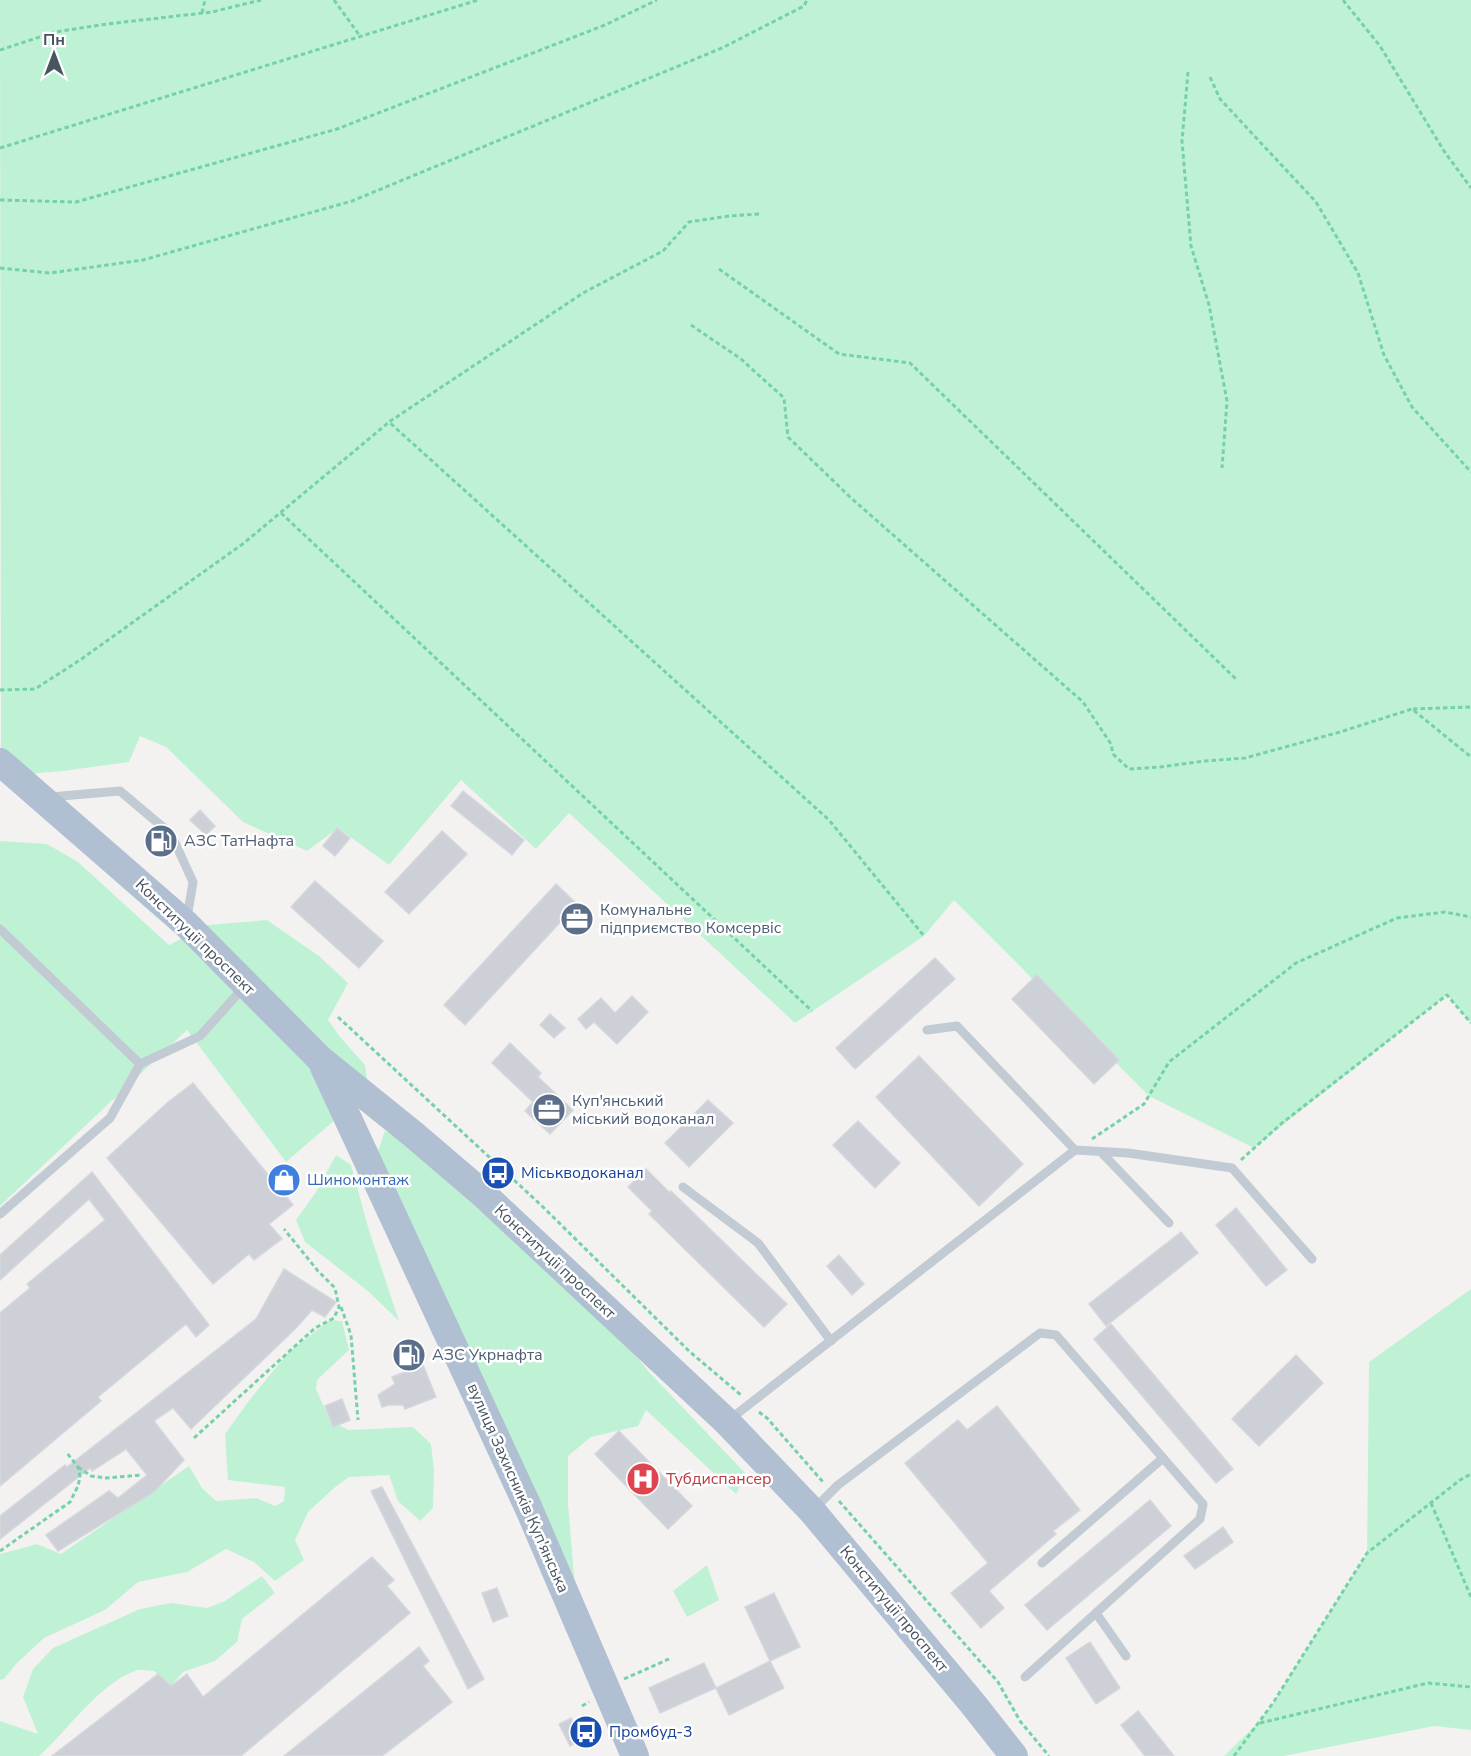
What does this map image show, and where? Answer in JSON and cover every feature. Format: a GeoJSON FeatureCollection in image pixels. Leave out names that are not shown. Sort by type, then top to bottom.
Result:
{"type":"FeatureCollection","features":[{"type":"Feature","properties":{"kind":"main road","name":"Конституції проспект"},"geometry":{"type":"LineString","coordinates":[[0,762],[186,924],[321,1060],[483,1194],[727,1422],[812,1511],[1014,1756]]}},
{"type":"Feature","properties":{"kind":"main road","name":"вулиця Захисників Куп'янська"},"geometry":{"type":"LineString","coordinates":[[321,1060],[529,1509],[635,1756]]}},
{"type":"Feature","properties":{"kind":"lane"},"geometry":{"type":"LineString","coordinates":[[41,798],[120,791],[171,834],[193,882],[186,924]]}},
{"type":"Feature","properties":{"kind":"lane"},"geometry":{"type":"LineString","coordinates":[[0,929],[140,1064]]}},
{"type":"Feature","properties":{"kind":"lane"},"geometry":{"type":"LineString","coordinates":[[0,1214],[110,1118],[140,1064],[200,1036],[246,985]]}},
{"type":"Feature","properties":{"kind":"lane"},"geometry":{"type":"LineString","coordinates":[[927,1030],[957,1026],[1075,1150],[1128,1153],[1232,1168],[1312,1259]]}},
{"type":"Feature","properties":{"kind":"lane"},"geometry":{"type":"LineString","coordinates":[[727,1422],[1075,1150]]}},
{"type":"Feature","properties":{"kind":"lane"},"geometry":{"type":"LineString","coordinates":[[1101,1152],[1169,1223]]}},
{"type":"Feature","properties":{"kind":"lane"},"geometry":{"type":"LineString","coordinates":[[683,1187],[758,1243],[831,1341]]}},
{"type":"Feature","properties":{"kind":"lane"},"geometry":{"type":"LineString","coordinates":[[812,1511],[838,1485],[1040,1332],[1056,1335],[1203,1504],[1200,1519],[1025,1677]]}},
{"type":"Feature","properties":{"kind":"lane"},"geometry":{"type":"LineString","coordinates":[[1042,1563],[1163,1458]]}},
{"type":"Feature","properties":{"kind":"lane"},"geometry":{"type":"LineString","coordinates":[[1096,1612],[1126,1656]]}},
{"type":"Feature","properties":{"kind":"path"},"geometry":{"type":"LineString","coordinates":[[202,13],[206,0]]}},
{"type":"Feature","properties":{"kind":"path"},"geometry":{"type":"LineString","coordinates":[[0,50],[55,32],[202,13],[261,0]]}},
{"type":"Feature","properties":{"kind":"path"},"geometry":{"type":"LineString","coordinates":[[334,0],[360,36]]}},
{"type":"Feature","properties":{"kind":"path"},"geometry":{"type":"LineString","coordinates":[[0,148],[477,0]]}},
{"type":"Feature","properties":{"kind":"path"},"geometry":{"type":"LineString","coordinates":[[0,200],[76,202],[336,129],[605,25],[657,0]]}},
{"type":"Feature","properties":{"kind":"path"},"geometry":{"type":"LineString","coordinates":[[0,268],[50,273],[143,260],[352,201],[722,48],[804,6],[807,0]]}},
{"type":"Feature","properties":{"kind":"path"},"geometry":{"type":"LineString","coordinates":[[1343,0],[1380,46],[1444,151],[1471,188]]}},
{"type":"Feature","properties":{"kind":"path"},"geometry":{"type":"LineString","coordinates":[[1188,72],[1182,141],[1190,235],[1191,246],[1209,305],[1227,401],[1222,468]]}},
{"type":"Feature","properties":{"kind":"path"},"geometry":{"type":"LineString","coordinates":[[1210,77],[1220,99],[1316,202],[1358,273],[1384,355],[1412,407],[1471,472]]}},
{"type":"Feature","properties":{"kind":"path"},"geometry":{"type":"LineString","coordinates":[[0,690],[35,689],[80,660],[244,543],[389,422],[583,292],[663,251],[689,222],[759,214]]}},
{"type":"Feature","properties":{"kind":"path"},"geometry":{"type":"LineString","coordinates":[[719,269],[839,354],[910,363],[1236,680]]}},
{"type":"Feature","properties":{"kind":"path"},"geometry":{"type":"LineString","coordinates":[[691,325],[741,359],[784,398],[788,437],[850,497],[1083,702],[1112,744],[1113,754],[1129,769],[1245,758],[1412,709],[1471,706]]}},
{"type":"Feature","properties":{"kind":"path"},"geometry":{"type":"LineString","coordinates":[[389,422],[829,820],[924,936]]}},
{"type":"Feature","properties":{"kind":"path"},"geometry":{"type":"LineString","coordinates":[[280,513],[812,1011]]}},
{"type":"Feature","properties":{"kind":"path"},"geometry":{"type":"LineString","coordinates":[[1412,709],[1471,757]]}},
{"type":"Feature","properties":{"kind":"path"},"geometry":{"type":"LineString","coordinates":[[1075,1150],[1144,1104],[1169,1062],[1296,963],[1397,918],[1445,912],[1471,918]]}},
{"type":"Feature","properties":{"kind":"path"},"geometry":{"type":"LineString","coordinates":[[1232,1168],[1282,1123],[1448,994],[1471,1023]]}},
{"type":"Feature","properties":{"kind":"path"},"geometry":{"type":"LineString","coordinates":[[194,1438],[315,1328],[334,1318],[339,1306],[335,1288],[318,1271],[284,1228]]}},
{"type":"Feature","properties":{"kind":"path"},"geometry":{"type":"LineString","coordinates":[[336,1293],[351,1335],[358,1420]]}},
{"type":"Feature","properties":{"kind":"path"},"geometry":{"type":"LineString","coordinates":[[67,1453],[78,1467],[91,1476],[107,1478],[141,1475]]}},
{"type":"Feature","properties":{"kind":"path"},"geometry":{"type":"LineString","coordinates":[[0,1551],[70,1502],[78,1486],[80,1477],[78,1467]]}},
{"type":"Feature","properties":{"kind":"path"},"geometry":{"type":"LineString","coordinates":[[1234,1756],[1273,1703],[1367,1554],[1460,1480],[1471,1474]]}},
{"type":"Feature","properties":{"kind":"path"},"geometry":{"type":"LineString","coordinates":[[1431,1503],[1471,1598]]}},
{"type":"Feature","properties":{"kind":"path"},"geometry":{"type":"LineString","coordinates":[[1258,1723],[1428,1683],[1471,1687]]}},
{"type":"Feature","properties":{"kind":"green space"},"geometry":{"type":"Polygon","coordinates":[[[0,0],[1471,0],[1471,1023],[1447,995],[1254,1148],[1149,1096],[954,900],[924,936],[795,1023],[569,813],[536,849],[461,780],[389,865],[338,828],[307,851],[243,822],[166,747],[140,736],[129,762],[1,776],[0,0]]]}},
{"type":"Feature","properties":{"kind":"green space"},"geometry":{"type":"Polygon","coordinates":[[[0,841],[47,844],[78,862],[169,945],[208,925],[267,920],[319,956],[348,983],[328,1020],[365,1065],[368,1086],[336,1119],[286,1162],[187,1030],[0,1206],[0,841]]]}},
{"type":"Feature","properties":{"kind":"green space"},"geometry":{"type":"Polygon","coordinates":[[[385,1131],[423,1151],[595,1304],[649,1372],[746,1474],[736,1494],[646,1410],[638,1426],[591,1437],[568,1456],[568,1503],[576,1600],[377,1154],[385,1131]]]}},
{"type":"Feature","properties":{"kind":"green space"},"geometry":{"type":"Polygon","coordinates":[[[336,1155],[351,1165],[368,1227],[399,1321],[369,1292],[305,1242],[296,1220],[316,1192],[336,1155]]]}},
{"type":"Feature","properties":{"kind":"green space"},"geometry":{"type":"Polygon","coordinates":[[[1471,1289],[1471,1730],[1434,1726],[1284,1756],[1224,1756],[1258,1723],[1273,1703],[1367,1553],[1369,1362],[1471,1289]]]}},
{"type":"Feature","properties":{"kind":"green space"},"geometry":{"type":"Polygon","coordinates":[[[330,1320],[342,1321],[349,1350],[317,1380],[316,1389],[330,1420],[348,1430],[413,1427],[431,1444],[434,1470],[433,1508],[420,1521],[398,1501],[389,1475],[349,1477],[308,1512],[295,1540],[304,1560],[275,1581],[254,1562],[226,1549],[187,1572],[138,1582],[105,1610],[44,1638],[16,1664],[4,1679],[0,1680],[0,1554],[37,1544],[61,1554],[189,1466],[202,1488],[216,1501],[256,1498],[275,1506],[284,1501],[285,1487],[228,1480],[225,1434],[289,1352],[330,1320]]]}},
{"type":"Feature","properties":{"kind":"green space"},"geometry":{"type":"Polygon","coordinates":[[[707,1565],[719,1600],[687,1617],[673,1591],[707,1565]]]}},
{"type":"Feature","properties":{"kind":"green space"},"geometry":{"type":"Polygon","coordinates":[[[262,1576],[275,1593],[242,1619],[237,1642],[215,1661],[183,1672],[171,1686],[154,1671],[135,1671],[122,1677],[96,1697],[39,1756],[0,1756],[0,1721],[38,1734],[23,1697],[33,1669],[53,1648],[140,1609],[171,1603],[207,1608],[225,1601],[262,1576]]]}},
{"type":"Feature","properties":{"kind":"building"},"geometry":{"type":"Polygon","coordinates":[[[463,791],[524,840],[512,855],[451,806],[463,791]]]}},
{"type":"Feature","properties":{"kind":"building"},"geometry":{"type":"Polygon","coordinates":[[[200,810],[215,826],[206,835],[190,820],[200,810]]]}},
{"type":"Feature","properties":{"kind":"building"},"geometry":{"type":"Polygon","coordinates":[[[337,828],[350,838],[335,856],[323,846],[337,828]]]}},
{"type":"Feature","properties":{"kind":"building"},"geometry":{"type":"Polygon","coordinates":[[[442,831],[467,854],[409,914],[385,892],[442,831]]]}},
{"type":"Feature","properties":{"kind":"building"},"geometry":{"type":"Polygon","coordinates":[[[315,881],[383,941],[359,968],[291,907],[315,881]]]}},
{"type":"Feature","properties":{"kind":"building"},"geometry":{"type":"Polygon","coordinates":[[[556,884],[577,904],[465,1025],[444,1005],[556,884]]]}},
{"type":"Feature","properties":{"kind":"building"},"geometry":{"type":"Polygon","coordinates":[[[935,958],[955,979],[855,1069],[836,1048],[935,958]]]}},
{"type":"Feature","properties":{"kind":"building"},"geometry":{"type":"Polygon","coordinates":[[[1037,975],[1119,1060],[1094,1084],[1012,999],[1037,975]]]}},
{"type":"Feature","properties":{"kind":"building"},"geometry":{"type":"Polygon","coordinates":[[[632,996],[648,1012],[617,1044],[594,1022],[586,1029],[578,1019],[601,998],[615,1013],[632,996]]]}},
{"type":"Feature","properties":{"kind":"building"},"geometry":{"type":"Polygon","coordinates":[[[550,1014],[565,1028],[554,1038],[540,1025],[550,1014]]]}},
{"type":"Feature","properties":{"kind":"building"},"geometry":{"type":"Polygon","coordinates":[[[510,1043],[541,1073],[538,1077],[573,1110],[550,1134],[525,1111],[533,1102],[492,1063],[510,1043]]]}},
{"type":"Feature","properties":{"kind":"building"},"geometry":{"type":"Polygon","coordinates":[[[919,1056],[1023,1164],[979,1206],[876,1097],[919,1056]]]}},
{"type":"Feature","properties":{"kind":"building"},"geometry":{"type":"Polygon","coordinates":[[[193,1083],[293,1205],[269,1224],[282,1239],[254,1260],[249,1254],[213,1284],[107,1158],[167,1103],[193,1083]]]}},
{"type":"Feature","properties":{"kind":"building"},"geometry":{"type":"Polygon","coordinates":[[[708,1100],[733,1123],[689,1167],[665,1143],[708,1100]]]}},
{"type":"Feature","properties":{"kind":"building"},"geometry":{"type":"Polygon","coordinates":[[[858,1121],[900,1163],[875,1188],[833,1145],[858,1121]]]}},
{"type":"Feature","properties":{"kind":"building"},"geometry":{"type":"Polygon","coordinates":[[[646,1169],[787,1304],[764,1327],[649,1214],[652,1211],[628,1187],[646,1169]]]}},
{"type":"Feature","properties":{"kind":"building"},"geometry":{"type":"Polygon","coordinates":[[[92,1172],[209,1325],[196,1337],[186,1324],[98,1397],[101,1401],[0,1486],[0,1313],[30,1288],[27,1284],[105,1220],[89,1199],[0,1280],[0,1255],[92,1172]]]}},
{"type":"Feature","properties":{"kind":"building"},"geometry":{"type":"Polygon","coordinates":[[[1236,1208],[1287,1270],[1266,1286],[1216,1225],[1236,1208]]]}},
{"type":"Feature","properties":{"kind":"building"},"geometry":{"type":"Polygon","coordinates":[[[1181,1232],[1198,1253],[1106,1326],[1089,1304],[1181,1232]]]}},
{"type":"Feature","properties":{"kind":"building"},"geometry":{"type":"Polygon","coordinates":[[[839,1255],[864,1284],[852,1295],[827,1266],[839,1255]]]}},
{"type":"Feature","properties":{"kind":"building"},"geometry":{"type":"Polygon","coordinates":[[[284,1269],[336,1302],[325,1317],[312,1310],[191,1429],[173,1408],[154,1421],[184,1460],[154,1492],[58,1551],[46,1535],[109,1491],[118,1498],[147,1475],[126,1449],[92,1471],[90,1468],[0,1539],[0,1516],[65,1465],[67,1467],[256,1319],[284,1269]]]}},
{"type":"Feature","properties":{"kind":"building"},"geometry":{"type":"Polygon","coordinates":[[[1111,1324],[1233,1469],[1216,1483],[1094,1339],[1111,1324]]]}},
{"type":"Feature","properties":{"kind":"building"},"geometry":{"type":"Polygon","coordinates":[[[1296,1355],[1323,1383],[1259,1446],[1232,1419],[1296,1355]]]}},
{"type":"Feature","properties":{"kind":"building"},"geometry":{"type":"Polygon","coordinates":[[[423,1365],[436,1397],[405,1409],[403,1405],[382,1407],[378,1395],[395,1384],[392,1377],[423,1365]]]}},
{"type":"Feature","properties":{"kind":"building"},"geometry":{"type":"Polygon","coordinates":[[[342,1399],[350,1420],[333,1427],[325,1406],[342,1399]]]}},
{"type":"Feature","properties":{"kind":"building"},"geometry":{"type":"Polygon","coordinates":[[[997,1406],[1080,1510],[1053,1531],[1056,1534],[989,1591],[1004,1608],[981,1628],[951,1593],[988,1563],[905,1463],[958,1420],[967,1430],[997,1406]]]}},
{"type":"Feature","properties":{"kind":"building","name":"Тубдиспансер"},"geometry":{"type":"Polygon","coordinates":[[[619,1431],[692,1506],[668,1529],[595,1454],[619,1431]]]}},
{"type":"Feature","properties":{"kind":"building"},"geometry":{"type":"Polygon","coordinates":[[[382,1487],[484,1679],[468,1689],[371,1491],[382,1487]]]}},
{"type":"Feature","properties":{"kind":"building"},"geometry":{"type":"Polygon","coordinates":[[[1150,1500],[1171,1526],[1047,1630],[1025,1605],[1150,1500]]]}},
{"type":"Feature","properties":{"kind":"building"},"geometry":{"type":"Polygon","coordinates":[[[1223,1527],[1233,1542],[1195,1569],[1184,1556],[1223,1527]]]}},
{"type":"Feature","properties":{"kind":"building"},"geometry":{"type":"Polygon","coordinates":[[[372,1557],[394,1580],[387,1586],[410,1613],[241,1756],[52,1756],[158,1674],[171,1686],[187,1674],[203,1697],[372,1557]]]}},
{"type":"Feature","properties":{"kind":"building"},"geometry":{"type":"Polygon","coordinates":[[[497,1588],[508,1616],[493,1622],[482,1593],[497,1588]]]}},
{"type":"Feature","properties":{"kind":"building"},"geometry":{"type":"Polygon","coordinates":[[[774,1593],[800,1647],[770,1661],[745,1607],[774,1593]]]}},
{"type":"Feature","properties":{"kind":"building"},"geometry":{"type":"Polygon","coordinates":[[[1090,1642],[1120,1688],[1096,1704],[1066,1658],[1090,1642]]]}},
{"type":"Feature","properties":{"kind":"building"},"geometry":{"type":"Polygon","coordinates":[[[419,1647],[429,1661],[423,1666],[452,1702],[382,1756],[284,1756],[419,1647]]]}},
{"type":"Feature","properties":{"kind":"building"},"geometry":{"type":"Polygon","coordinates":[[[770,1661],[784,1688],[729,1715],[716,1688],[770,1661]]]}},
{"type":"Feature","properties":{"kind":"building"},"geometry":{"type":"Polygon","coordinates":[[[704,1663],[716,1688],[660,1713],[649,1688],[704,1663]]]}},
{"type":"Feature","properties":{"kind":"building"},"geometry":{"type":"Polygon","coordinates":[[[1138,1711],[1174,1756],[1145,1756],[1121,1725],[1138,1711]]]}},
{"type":"Feature","properties":{"kind":"building"},"geometry":{"type":"Polygon","coordinates":[[[571,1718],[582,1740],[570,1746],[559,1724],[571,1718]]]}},
{"type":"Feature","properties":{"kind":"place","name":"АЗС ТатНафта"},"geometry":{"type":"Point","coordinates":[161,841]}},
{"type":"Feature","properties":{"kind":"place","name":"Комунальне пiдприємство Комсервiс"},"geometry":{"type":"Point","coordinates":[577,919]}},
{"type":"Feature","properties":{"kind":"place","name":"Куп'янський міський водоканал"},"geometry":{"type":"Point","coordinates":[549,1110]}},
{"type":"Feature","properties":{"kind":"place","name":"Міськводоканал"},"geometry":{"type":"Point","coordinates":[498,1173]}},
{"type":"Feature","properties":{"kind":"place","name":"Шиномонтаж"},"geometry":{"type":"Point","coordinates":[284,1180]}},
{"type":"Feature","properties":{"kind":"place","name":"АЗС Укрнафта"},"geometry":{"type":"Point","coordinates":[409,1355]}},
{"type":"Feature","properties":{"kind":"place","name":"Тубдиспансер"},"geometry":{"type":"Point","coordinates":[643,1479]}},
{"type":"Feature","properties":{"kind":"place","name":"Промбуд-3"},"geometry":{"type":"Point","coordinates":[586,1732]}}]}
